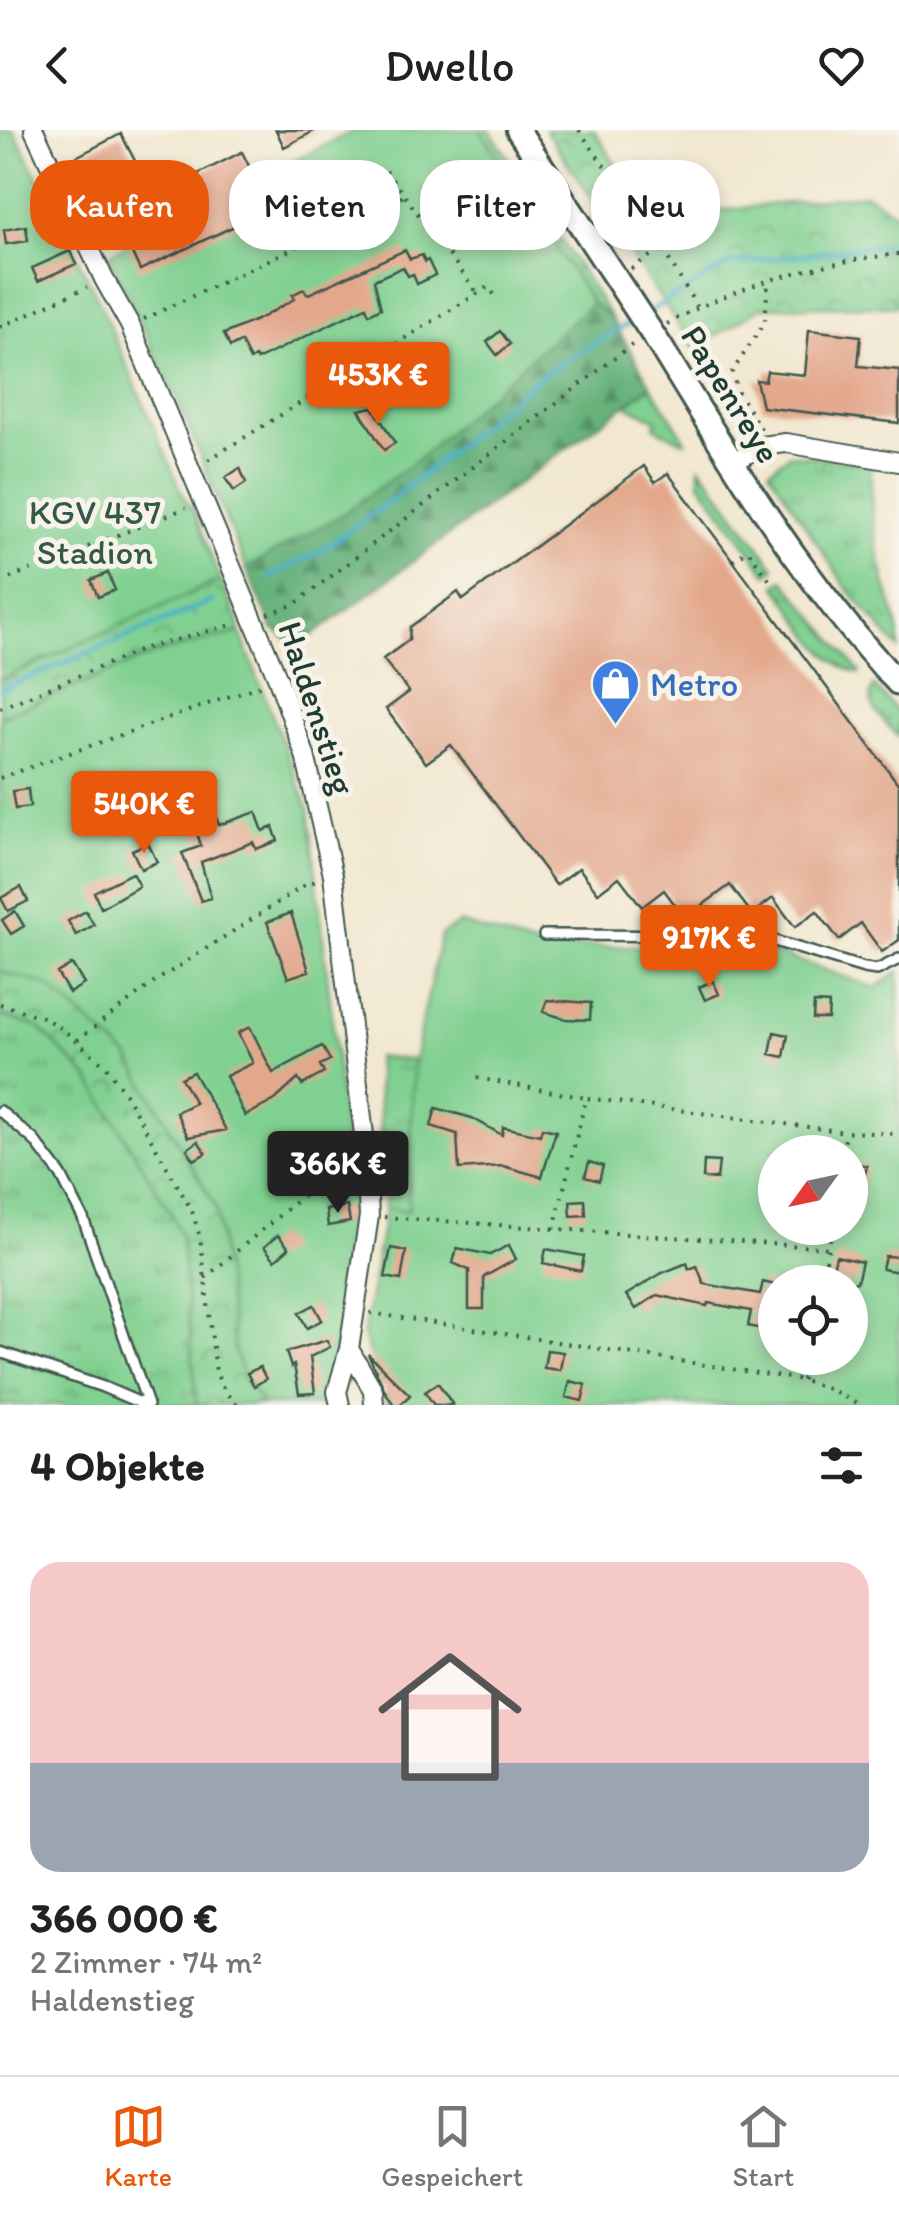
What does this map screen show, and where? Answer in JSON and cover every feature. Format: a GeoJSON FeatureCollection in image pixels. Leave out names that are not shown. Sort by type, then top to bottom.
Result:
{"type":"FeatureCollection","features":[{"type":"Feature","properties":{"kind":"main road","name":"Papenreye"},"geometry":{"type":"LineString","coordinates":[[518,130],[656,337],[732,463],[806,574],[899,684]]}},
{"type":"Feature","properties":{"kind":"street","name":"Haldenstieg"},"geometry":{"type":"LineString","coordinates":[[34,130],[104,280],[130,325],[278,679],[305,756],[332,875],[365,1143],[370,1216],[349,1349],[337,1392],[340,1405]]}},
{"type":"Feature","properties":{"kind":"street"},"geometry":{"type":"LineString","coordinates":[[732,463],[761,446],[786,443],[899,462]]}},
{"type":"Feature","properties":{"kind":"street"},"geometry":{"type":"LineString","coordinates":[[349,1349],[373,1390],[374,1405]]}},
{"type":"Feature","properties":{"kind":"lane"},"geometry":{"type":"LineString","coordinates":[[544,935],[758,936],[864,968],[888,966],[899,958]]}},
{"type":"Feature","properties":{"kind":"lane"},"geometry":{"type":"LineString","coordinates":[[0,1111],[34,1140],[61,1175],[76,1204],[147,1405]]}},
{"type":"Feature","properties":{"kind":"lane"},"geometry":{"type":"LineString","coordinates":[[0,1352],[147,1405]]}},
{"type":"Feature","properties":{"kind":"path"},"geometry":{"type":"LineString","coordinates":[[579,130],[600,160]]}},
{"type":"Feature","properties":{"kind":"path"},"geometry":{"type":"LineString","coordinates":[[400,190],[477,293]]}},
{"type":"Feature","properties":{"kind":"path"},"geometry":{"type":"LineString","coordinates":[[130,325],[404,196]]}},
{"type":"Feature","properties":{"kind":"path"},"geometry":{"type":"LineString","coordinates":[[636,266],[659,250]]}},
{"type":"Feature","properties":{"kind":"path"},"geometry":{"type":"LineString","coordinates":[[663,250],[696,304]]}},
{"type":"Feature","properties":{"kind":"path"},"geometry":{"type":"LineString","coordinates":[[0,708],[146,648],[253,620],[295,604],[629,346],[656,337],[696,304],[768,282],[899,254]]}},
{"type":"Feature","properties":{"kind":"path"},"geometry":{"type":"LineString","coordinates":[[0,327],[104,280]]}},
{"type":"Feature","properties":{"kind":"path"},"geometry":{"type":"LineString","coordinates":[[751,415],[732,372],[765,322],[768,282]]}},
{"type":"Feature","properties":{"kind":"path"},"geometry":{"type":"LineString","coordinates":[[191,471],[477,293],[488,287],[500,300]]}},
{"type":"Feature","properties":{"kind":"path"},"geometry":{"type":"LineString","coordinates":[[0,582],[204,501]]}},
{"type":"Feature","properties":{"kind":"path"},"geometry":{"type":"LineString","coordinates":[[733,561],[748,550],[770,580]]}},
{"type":"Feature","properties":{"kind":"path"},"geometry":{"type":"LineString","coordinates":[[0,778],[278,679]]}},
{"type":"Feature","properties":{"kind":"path"},"geometry":{"type":"LineString","coordinates":[[76,1040],[104,1017],[306,885],[332,875]]}},
{"type":"Feature","properties":{"kind":"path"},"geometry":{"type":"LineString","coordinates":[[0,1004],[42,1017],[76,1040],[105,1065],[126,1095],[192,1211],[205,1278],[216,1373],[237,1405]]}},
{"type":"Feature","properties":{"kind":"path"},"geometry":{"type":"LineString","coordinates":[[477,1078],[586,1098],[846,1132],[899,1134]]}},
{"type":"Feature","properties":{"kind":"path"},"geometry":{"type":"LineString","coordinates":[[554,1229],[586,1098]]}},
{"type":"Feature","properties":{"kind":"path"},"geometry":{"type":"LineString","coordinates":[[205,1278],[365,1143]]}},
{"type":"Feature","properties":{"kind":"path"},"geometry":{"type":"LineString","coordinates":[[370,1216],[830,1248]]}},
{"type":"Feature","properties":{"kind":"path"},"geometry":{"type":"LineString","coordinates":[[826,1265],[830,1245]]}},
{"type":"Feature","properties":{"kind":"path"},"geometry":{"type":"LineString","coordinates":[[355,1311],[802,1380],[834,1390],[858,1405]]}},
{"type":"Feature","properties":{"kind":"path"},"geometry":{"type":"LineString","coordinates":[[802,1380],[803,1375]]}},
{"type":"Feature","properties":{"kind":"green space","name":"KGV 437 Stadion"},"geometry":{"type":"Polygon","coordinates":[[[0,130],[14,130],[30,162],[30,250],[74,250],[186,501],[195,513],[220,580],[0,680],[0,130]]]}},
{"type":"Feature","properties":{"kind":"green space"},"geometry":{"type":"Polygon","coordinates":[[[355,130],[480,130],[499,160],[420,160],[420,250],[558,250],[592,303],[417,460],[340,516],[246,568],[182,411],[108,255],[118,250],[209,250],[209,204],[229,194],[229,250],[400,250],[400,160],[296,160],[355,130]]]}},
{"type":"Feature","properties":{"kind":"green space"},"geometry":{"type":"Polygon","coordinates":[[[480,130],[490,130],[509,160],[499,160],[480,130]]]}},
{"type":"Feature","properties":{"kind":"green space"},"geometry":{"type":"Polygon","coordinates":[[[545,130],[594,130],[613,160],[591,160],[591,197],[571,168],[571,160],[566,160],[545,130]]]}},
{"type":"Feature","properties":{"kind":"green space"},"geometry":{"type":"Polygon","coordinates":[[[866,194],[899,216],[899,306],[762,307],[695,349],[627,250],[720,250],[720,210],[866,194]]]}},
{"type":"Feature","properties":{"kind":"green space"},"geometry":{"type":"Polygon","coordinates":[[[558,250],[567,250],[610,316],[592,303],[558,250]]]}},
{"type":"Feature","properties":{"kind":"green space"},"geometry":{"type":"Polygon","coordinates":[[[592,303],[610,316],[651,386],[298,646],[273,629],[246,568],[340,516],[592,303]]]}},
{"type":"Feature","properties":{"kind":"green space"},"geometry":{"type":"Polygon","coordinates":[[[651,386],[686,441],[654,427],[657,420],[626,405],[651,386]]]}},
{"type":"Feature","properties":{"kind":"green space"},"geometry":{"type":"Polygon","coordinates":[[[790,454],[871,464],[875,533],[896,619],[899,649],[848,590],[769,470],[790,454]]]}},
{"type":"Feature","properties":{"kind":"green space"},"geometry":{"type":"Polygon","coordinates":[[[700,466],[775,568],[767,574],[700,482],[700,466]]]}},
{"type":"Feature","properties":{"kind":"green space"},"geometry":{"type":"Polygon","coordinates":[[[220,580],[240,632],[160,652],[0,717],[0,680],[220,580]]]}},
{"type":"Feature","properties":{"kind":"green space"},"geometry":{"type":"Polygon","coordinates":[[[784,580],[860,672],[845,668],[812,637],[776,585],[784,580]]]}},
{"type":"Feature","properties":{"kind":"green space"},"geometry":{"type":"Polygon","coordinates":[[[240,632],[309,810],[348,1163],[356,1248],[324,1405],[264,1405],[245,1382],[235,1353],[216,1207],[129,1057],[47,985],[0,971],[0,717],[160,652],[240,632]]]}},
{"type":"Feature","properties":{"kind":"green space"},"geometry":{"type":"Polygon","coordinates":[[[874,686],[899,714],[899,737],[874,707],[874,686]]]}},
{"type":"Feature","properties":{"kind":"green space"},"geometry":{"type":"Polygon","coordinates":[[[460,923],[537,947],[756,946],[876,988],[899,972],[899,1405],[385,1405],[387,1388],[380,1385],[363,1336],[385,1209],[408,1211],[414,1060],[441,935],[460,923]]]}},
{"type":"Feature","properties":{"kind":"green space"},"geometry":{"type":"Polygon","coordinates":[[[0,971],[47,985],[129,1057],[216,1207],[235,1353],[264,1405],[197,1405],[181,1236],[172,1215],[90,1079],[38,1027],[0,1015],[0,971]]]}},
{"type":"Feature","properties":{"kind":"green space"},"geometry":{"type":"Polygon","coordinates":[[[0,1015],[38,1027],[90,1079],[172,1215],[181,1236],[197,1405],[0,1405],[0,1015]]]}},
{"type":"Feature","properties":{"kind":"green space"},"geometry":{"type":"Polygon","coordinates":[[[376,1057],[414,1060],[408,1211],[385,1209],[376,1057]]]}},
{"type":"Feature","properties":{"kind":"building"},"geometry":{"type":"Polygon","coordinates":[[[276,130],[316,130],[284,147],[276,130]]]}},
{"type":"Feature","properties":{"kind":"building"},"geometry":{"type":"Polygon","coordinates":[[[121,134],[135,160],[75,160],[121,134]]]}},
{"type":"Feature","properties":{"kind":"building"},"geometry":{"type":"Polygon","coordinates":[[[242,152],[246,160],[229,160],[229,229],[209,238],[209,168],[242,152]]]}},
{"type":"Feature","properties":{"kind":"building"},"geometry":{"type":"Polygon","coordinates":[[[26,226],[28,241],[6,244],[4,230],[26,226]]]}},
{"type":"Feature","properties":{"kind":"building"},"geometry":{"type":"Polygon","coordinates":[[[131,250],[183,250],[140,270],[131,250]]]}},
{"type":"Feature","properties":{"kind":"building"},"geometry":{"type":"Polygon","coordinates":[[[405,250],[410,259],[422,255],[425,262],[428,260],[435,275],[417,284],[413,274],[408,276],[403,267],[374,280],[381,308],[369,314],[366,307],[257,360],[250,360],[241,342],[230,347],[224,334],[261,318],[294,299],[292,295],[304,289],[311,293],[405,250]]]}},
{"type":"Feature","properties":{"kind":"building"},"geometry":{"type":"Polygon","coordinates":[[[70,251],[76,264],[38,281],[32,268],[70,251]]]}},
{"type":"Feature","properties":{"kind":"building"},"geometry":{"type":"Polygon","coordinates":[[[809,330],[861,336],[858,366],[899,370],[899,423],[762,407],[756,380],[765,381],[767,371],[805,375],[809,330]]]}},
{"type":"Feature","properties":{"kind":"building"},"geometry":{"type":"Polygon","coordinates":[[[500,331],[510,344],[497,355],[487,342],[500,331]]]}},
{"type":"Feature","properties":{"kind":"building"},"geometry":{"type":"Polygon","coordinates":[[[373,407],[395,443],[384,450],[359,410],[373,407]]]}},
{"type":"Feature","properties":{"kind":"building"},"geometry":{"type":"Polygon","coordinates":[[[644,466],[655,482],[668,473],[899,785],[899,940],[882,952],[861,923],[839,940],[817,911],[795,927],[773,898],[752,914],[730,885],[685,918],[664,890],[642,907],[619,877],[598,893],[579,868],[556,885],[451,745],[426,763],[386,709],[409,692],[383,659],[409,640],[410,627],[458,592],[463,600],[644,466]]]}},
{"type":"Feature","properties":{"kind":"building"},"geometry":{"type":"Polygon","coordinates":[[[240,468],[246,483],[234,491],[225,478],[240,468]]]}},
{"type":"Feature","properties":{"kind":"building"},"geometry":{"type":"Polygon","coordinates":[[[108,573],[115,590],[98,597],[91,580],[108,573]]]}},
{"type":"Feature","properties":{"kind":"building"},"geometry":{"type":"Polygon","coordinates":[[[84,782],[97,794],[85,807],[72,795],[84,782]]]}},
{"type":"Feature","properties":{"kind":"building"},"geometry":{"type":"Polygon","coordinates":[[[28,789],[30,807],[15,809],[12,791],[28,789]]]}},
{"type":"Feature","properties":{"kind":"building"},"geometry":{"type":"Polygon","coordinates":[[[214,812],[219,825],[256,812],[263,831],[273,827],[278,841],[256,849],[253,842],[201,862],[211,898],[201,901],[182,853],[201,846],[193,820],[214,812]]]}},
{"type":"Feature","properties":{"kind":"building"},"geometry":{"type":"Polygon","coordinates":[[[148,843],[157,862],[141,869],[132,850],[148,843]]]}},
{"type":"Feature","properties":{"kind":"building"},"geometry":{"type":"Polygon","coordinates":[[[132,873],[139,886],[101,908],[94,892],[132,873]]]}},
{"type":"Feature","properties":{"kind":"building"},"geometry":{"type":"Polygon","coordinates":[[[21,887],[28,901],[8,911],[1,898],[21,887]]]}},
{"type":"Feature","properties":{"kind":"building"},"geometry":{"type":"Polygon","coordinates":[[[15,911],[24,926],[11,934],[2,920],[15,911]]]}},
{"type":"Feature","properties":{"kind":"building"},"geometry":{"type":"Polygon","coordinates":[[[86,911],[94,925],[76,935],[68,921],[86,911]]]}},
{"type":"Feature","properties":{"kind":"building"},"geometry":{"type":"Polygon","coordinates":[[[291,913],[309,971],[288,978],[267,922],[291,913]]]}},
{"type":"Feature","properties":{"kind":"building"},"geometry":{"type":"Polygon","coordinates":[[[72,964],[84,984],[69,993],[57,973],[72,964]]]}},
{"type":"Feature","properties":{"kind":"building"},"geometry":{"type":"Polygon","coordinates":[[[713,981],[719,994],[705,1000],[699,987],[713,981]]]}},
{"type":"Feature","properties":{"kind":"building"},"geometry":{"type":"Polygon","coordinates":[[[547,1000],[591,1003],[590,1020],[566,1019],[543,1012],[547,1000]]]}},
{"type":"Feature","properties":{"kind":"building"},"geometry":{"type":"Polygon","coordinates":[[[814,1003],[829,1004],[828,1019],[813,1019],[814,1003]]]}},
{"type":"Feature","properties":{"kind":"building"},"geometry":{"type":"Polygon","coordinates":[[[250,1027],[273,1073],[322,1046],[330,1060],[320,1065],[324,1073],[302,1085],[298,1079],[275,1100],[245,1116],[226,1076],[253,1063],[238,1033],[250,1027]]]}},
{"type":"Feature","properties":{"kind":"building"},"geometry":{"type":"Polygon","coordinates":[[[774,1032],[788,1035],[784,1057],[770,1054],[774,1032]]]}},
{"type":"Feature","properties":{"kind":"building"},"geometry":{"type":"Polygon","coordinates":[[[193,1072],[226,1130],[188,1137],[176,1112],[195,1103],[181,1078],[193,1072]]]}},
{"type":"Feature","properties":{"kind":"building"},"geometry":{"type":"Polygon","coordinates":[[[436,1108],[472,1118],[502,1135],[503,1127],[540,1135],[542,1128],[556,1131],[542,1177],[503,1166],[459,1169],[457,1134],[431,1126],[436,1108]]]}},
{"type":"Feature","properties":{"kind":"building"},"geometry":{"type":"Polygon","coordinates":[[[198,1141],[206,1153],[194,1160],[187,1149],[198,1141]]]}},
{"type":"Feature","properties":{"kind":"building"},"geometry":{"type":"Polygon","coordinates":[[[704,1161],[719,1162],[717,1179],[703,1178],[704,1161]]]}},
{"type":"Feature","properties":{"kind":"building"},"geometry":{"type":"Polygon","coordinates":[[[589,1162],[603,1166],[599,1181],[585,1177],[589,1162]]]}},
{"type":"Feature","properties":{"kind":"building"},"geometry":{"type":"Polygon","coordinates":[[[585,1200],[586,1215],[571,1216],[570,1201],[585,1200]]]}},
{"type":"Feature","properties":{"kind":"building"},"geometry":{"type":"Polygon","coordinates":[[[347,1206],[350,1222],[328,1226],[326,1210],[347,1206]]]}},
{"type":"Feature","properties":{"kind":"building"},"geometry":{"type":"Polygon","coordinates":[[[278,1235],[289,1248],[275,1260],[264,1247],[278,1235]]]}},
{"type":"Feature","properties":{"kind":"building"},"geometry":{"type":"Polygon","coordinates":[[[509,1245],[516,1259],[484,1277],[484,1309],[469,1309],[469,1270],[453,1263],[457,1248],[490,1255],[509,1245]]]}},
{"type":"Feature","properties":{"kind":"building"},"geometry":{"type":"Polygon","coordinates":[[[391,1248],[406,1251],[401,1280],[385,1277],[391,1248]]]}},
{"type":"Feature","properties":{"kind":"building"},"geometry":{"type":"Polygon","coordinates":[[[546,1249],[584,1256],[581,1271],[543,1263],[546,1249]]]}},
{"type":"Feature","properties":{"kind":"building"},"geometry":{"type":"Polygon","coordinates":[[[836,1256],[862,1262],[861,1265],[834,1265],[836,1256]]]}},
{"type":"Feature","properties":{"kind":"building"},"geometry":{"type":"Polygon","coordinates":[[[885,1256],[899,1257],[899,1272],[882,1269],[885,1256]]]}},
{"type":"Feature","properties":{"kind":"building"},"geometry":{"type":"Polygon","coordinates":[[[687,1263],[689,1269],[697,1266],[704,1284],[758,1294],[758,1328],[748,1326],[751,1311],[657,1295],[636,1309],[626,1295],[687,1263]]]}},
{"type":"Feature","properties":{"kind":"building"},"geometry":{"type":"Polygon","coordinates":[[[314,1305],[322,1320],[307,1328],[299,1313],[314,1305]]]}},
{"type":"Feature","properties":{"kind":"building"},"geometry":{"type":"Polygon","coordinates":[[[327,1340],[330,1347],[310,1357],[315,1393],[299,1394],[294,1365],[291,1367],[286,1352],[327,1340]]]}},
{"type":"Feature","properties":{"kind":"building"},"geometry":{"type":"Polygon","coordinates":[[[547,1350],[563,1352],[560,1370],[544,1368],[547,1350]]]}},
{"type":"Feature","properties":{"kind":"building"},"geometry":{"type":"Polygon","coordinates":[[[368,1354],[410,1395],[400,1405],[394,1405],[386,1393],[368,1354]]]}},
{"type":"Feature","properties":{"kind":"building"},"geometry":{"type":"Polygon","coordinates":[[[260,1367],[266,1379],[254,1386],[247,1373],[260,1367]]]}},
{"type":"Feature","properties":{"kind":"building"},"geometry":{"type":"Polygon","coordinates":[[[570,1381],[586,1385],[582,1401],[566,1397],[570,1381]]]}},
{"type":"Feature","properties":{"kind":"building"},"geometry":{"type":"Polygon","coordinates":[[[438,1383],[453,1405],[434,1405],[425,1392],[438,1383]]]}},
{"type":"Feature","properties":{"kind":"waterway"},"geometry":{"type":"LineString","coordinates":[[647,313],[729,264],[899,243]]}},
{"type":"Feature","properties":{"kind":"waterway"},"geometry":{"type":"LineString","coordinates":[[269,577],[319,552],[392,500],[542,375],[633,321]]}},
{"type":"Feature","properties":{"kind":"waterway"},"geometry":{"type":"LineString","coordinates":[[0,690],[212,601]]}},
{"type":"Feature","properties":{"kind":"place","name":"Metro"},"geometry":{"type":"Point","coordinates":[615,726]}}]}
